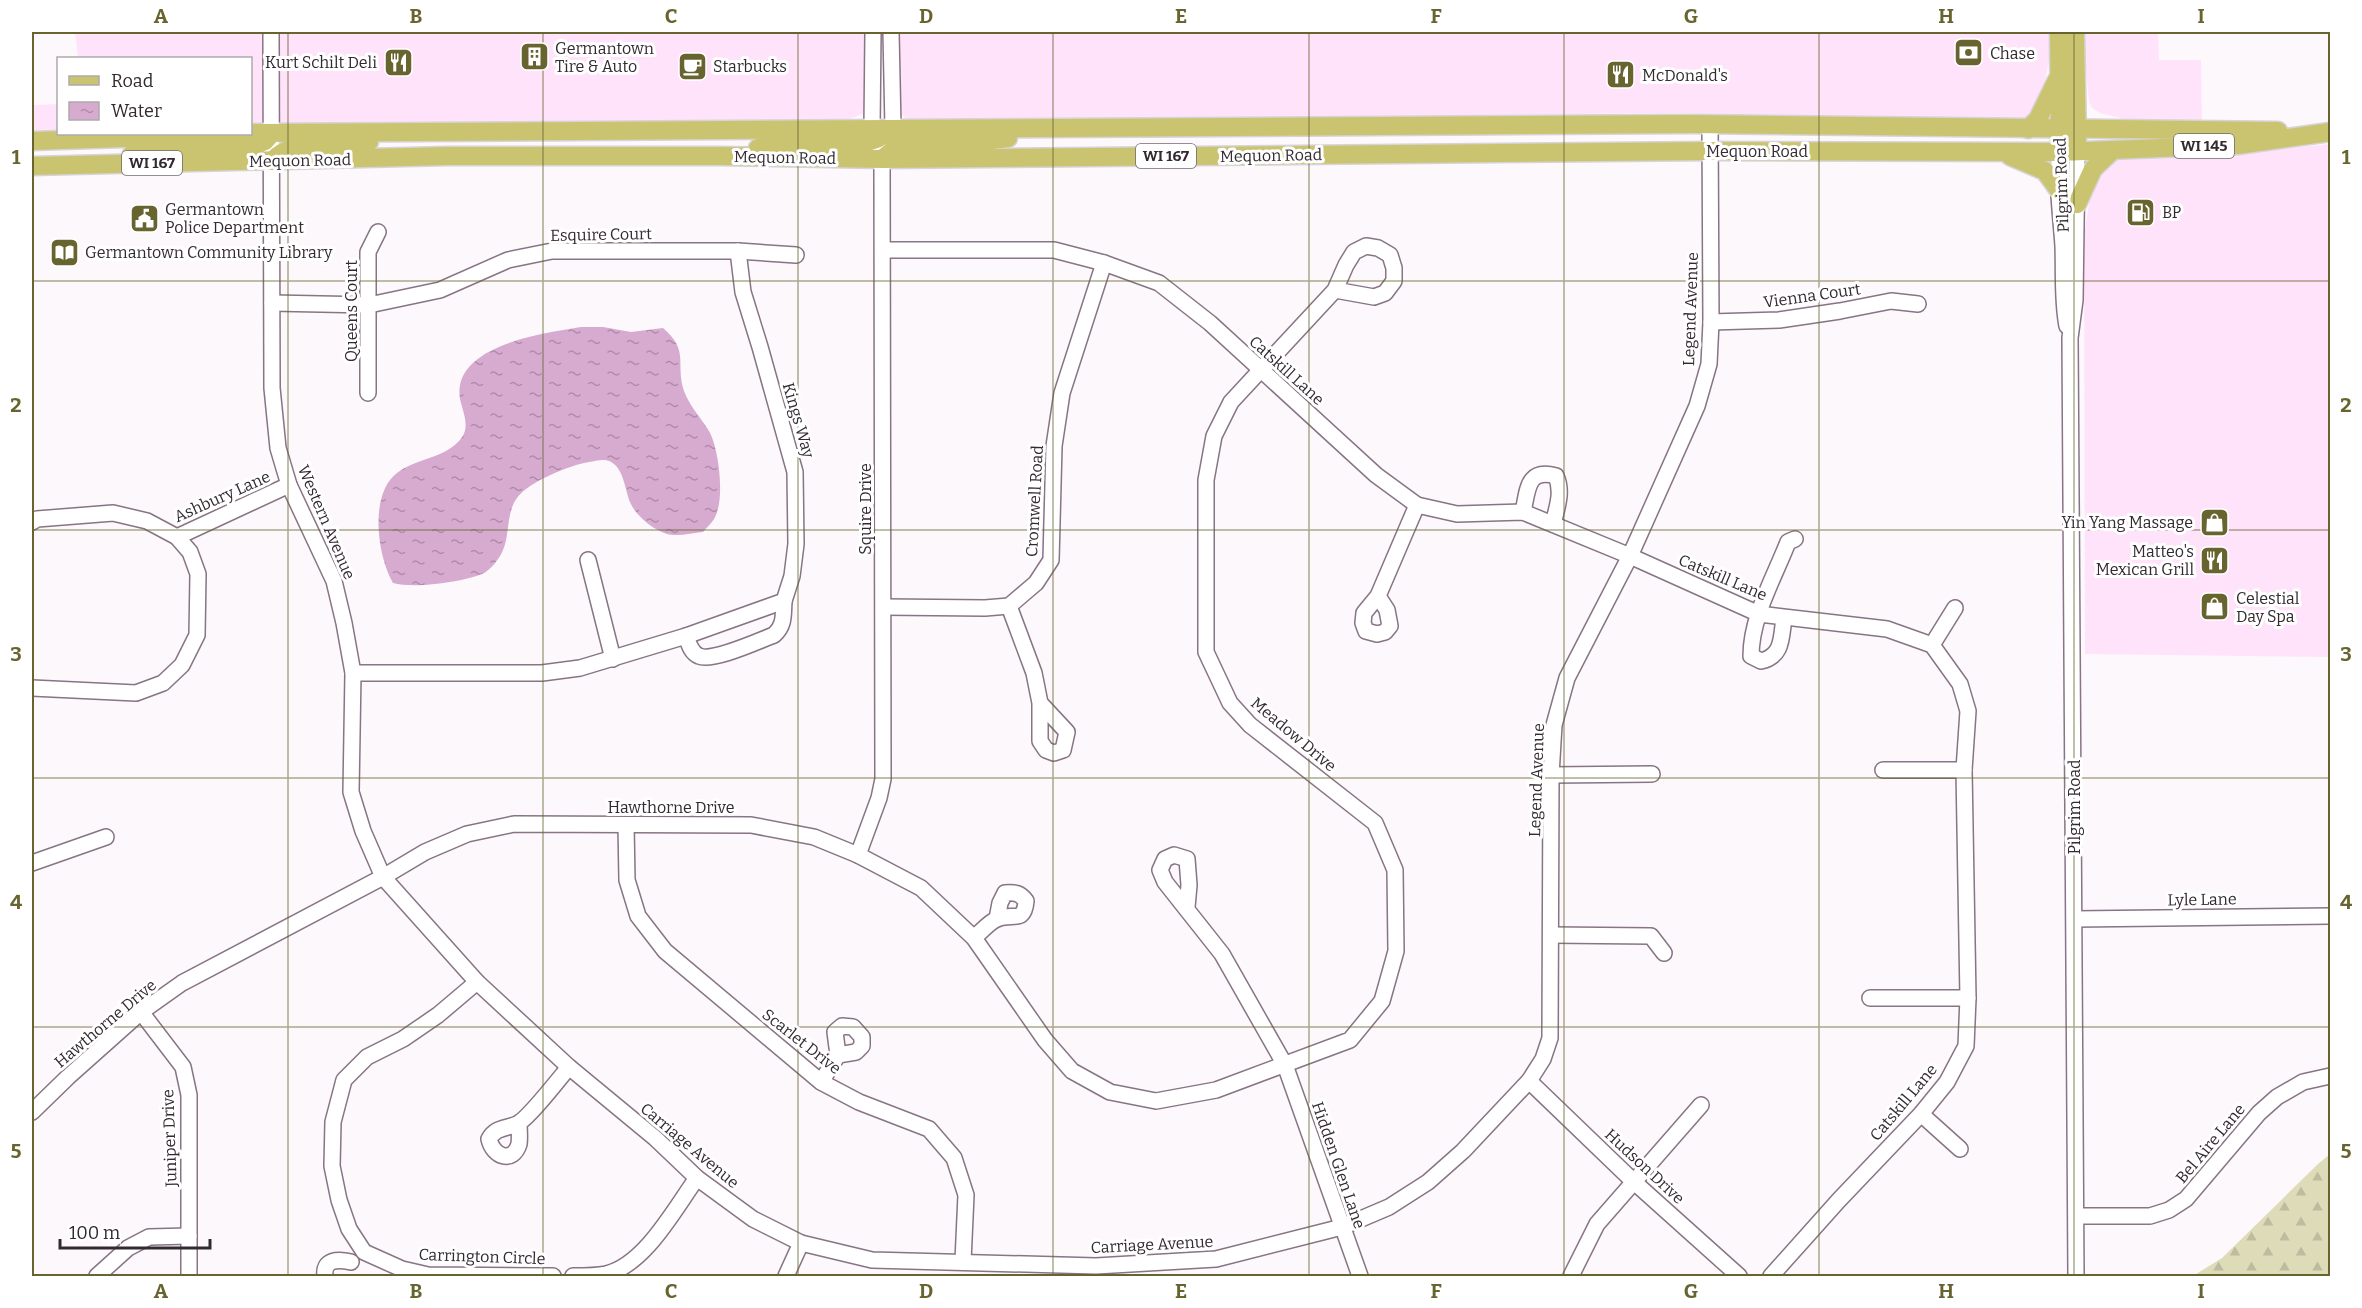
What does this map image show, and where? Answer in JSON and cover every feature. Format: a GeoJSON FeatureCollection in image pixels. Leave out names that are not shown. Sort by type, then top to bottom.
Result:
{"type":"FeatureCollection","features":[{"type":"Feature","properties":{"kind":"main road","name":"Pilgrim Road"},"geometry":{"type":"LineString","coordinates":[[2067,36],[2059,76],[2068,129],[2069,152]]}},
{"type":"Feature","properties":{"kind":"main road","name":"Pilgrim Road"},"geometry":{"type":"LineString","coordinates":[[2067,36],[2077,97],[2068,129]]}},
{"type":"Feature","properties":{"kind":"main road"},"geometry":{"type":"LineString","coordinates":[[2028,129],[2038,119],[2059,76]]}},
{"type":"Feature","properties":{"kind":"main road","name":"WI 145"},"geometry":{"type":"LineString","coordinates":[[2077,97],[2098,117],[2143,129]]}},
{"type":"Feature","properties":{"kind":"main road","name":"Mequon Road"},"geometry":{"type":"LineString","coordinates":[[893,128],[1710,124],[2331,132]]}},
{"type":"Feature","properties":{"kind":"main road"},"geometry":{"type":"LineString","coordinates":[[721,156],[760,147],[788,144],[857,143],[874,134],[883,137],[893,128]]}},
{"type":"Feature","properties":{"kind":"main road"},"geometry":{"type":"LineString","coordinates":[[882,159],[898,146],[909,143],[966,143],[1006,139],[1060,128]]}},
{"type":"Feature","properties":{"kind":"main road","name":"Mequon Road"},"geometry":{"type":"LineString","coordinates":[[252,133],[455,131],[874,134]]}},
{"type":"Feature","properties":{"kind":"main road"},"geometry":{"type":"LineString","coordinates":[[455,131],[455,156]]}},
{"type":"Feature","properties":{"kind":"main road"},"geometry":{"type":"LineString","coordinates":[[272,161],[284,151],[297,147],[375,142],[411,132]]}},
{"type":"Feature","properties":{"kind":"main road","name":"Mequon Road"},"geometry":{"type":"LineString","coordinates":[[32,166],[455,156],[721,156],[882,159],[1711,151],[2069,152],[2238,145],[2331,132]]}},
{"type":"Feature","properties":{"kind":"main road"},"geometry":{"type":"LineString","coordinates":[[101,164],[130,154],[169,149],[252,146],[265,141],[272,133]]}},
{"type":"Feature","properties":{"kind":"main road","name":"Mequon Road"},"geometry":{"type":"LineString","coordinates":[[32,141],[195,135]]}},
{"type":"Feature","properties":{"kind":"main road"},"geometry":{"type":"LineString","coordinates":[[2076,204],[2093,169],[2113,150]]}},
{"type":"Feature","properties":{"kind":"main road"},"geometry":{"type":"LineString","coordinates":[[1997,152],[2045,171],[2058,189]]}},
{"type":"Feature","properties":{"kind":"street","name":"Western Avenue"},"geometry":{"type":"LineString","coordinates":[[271,32],[272,388],[278,448],[289,485],[334,581],[353,673],[351,792],[363,831],[383,877]]}},
{"type":"Feature","properties":{"kind":"street","name":"Squire Drive"},"geometry":{"type":"LineString","coordinates":[[858,855],[879,798],[883,779],[882,159],[874,134],[873,32]]}},
{"type":"Feature","properties":{"kind":"street","name":"Squire Drive"},"geometry":{"type":"LineString","coordinates":[[882,159],[893,128],[891,32]]}},
{"type":"Feature","properties":{"kind":"street","name":"Legend Avenue"},"geometry":{"type":"LineString","coordinates":[[1342,1227],[1389,1207],[1428,1182],[1463,1151],[1529,1081],[1544,1059],[1550,1038],[1551,775],[1554,725],[1567,678],[1630,556],[1697,406],[1708,364],[1711,322],[1710,124]]}},
{"type":"Feature","properties":{"kind":"street","name":"Pilgrim Road"},"geometry":{"type":"LineString","coordinates":[[2069,152],[2058,189],[2063,248],[2063,305],[2070,338]]}},
{"type":"Feature","properties":{"kind":"street","name":"Pilgrim Road"},"geometry":{"type":"LineString","coordinates":[[2069,152],[2076,204],[2075,300],[2070,338],[2076,1276]]}},
{"type":"Feature","properties":{"kind":"street","name":"Queens Court"},"geometry":{"type":"LineString","coordinates":[[369,393],[369,252],[378,232]]}},
{"type":"Feature","properties":{"kind":"street","name":"Catskill Lane"},"geometry":{"type":"LineString","coordinates":[[883,250],[1054,250],[1104,263],[1158,284],[1210,323],[1376,475],[1417,505],[1457,514],[1523,512],[1630,556],[1759,614],[1887,629],[1932,645],[1960,684],[1968,711],[1964,770],[1968,998],[1966,1046],[1947,1082],[1921,1114],[1771,1276]]}},
{"type":"Feature","properties":{"kind":"street","name":"Esquire Court"},"geometry":{"type":"LineString","coordinates":[[272,303],[369,305],[440,290],[508,260],[552,251],[738,251],[796,255]]}},
{"type":"Feature","properties":{"kind":"street","name":"Kings Way"},"geometry":{"type":"LineString","coordinates":[[686,636],[696,654],[701,657],[712,657],[774,635],[783,622],[784,601],[792,576],[796,543],[795,472],[743,292],[738,251]]}},
{"type":"Feature","properties":{"kind":"street","name":"Cromwell Road"},"geometry":{"type":"LineString","coordinates":[[1009,606],[1036,584],[1051,561],[1054,446],[1062,393],[1104,263]]}},
{"type":"Feature","properties":{"kind":"street","name":"Meadow Drive"},"geometry":{"type":"LineString","coordinates":[[1285,1065],[1350,1040],[1382,1001],[1396,951],[1395,870],[1375,823],[1250,725],[1230,703],[1206,652],[1206,480],[1214,436],[1231,402],[1335,290]]}},
{"type":"Feature","properties":{"kind":"street","name":"Vienna Court"},"geometry":{"type":"LineString","coordinates":[[1711,322],[1779,320],[1892,301],[1918,304]]}},
{"type":"Feature","properties":{"kind":"street"},"geometry":{"type":"LineString","coordinates":[[1523,512],[1529,483],[1536,475],[1546,473],[1556,476],[1560,485],[1553,524]]}},
{"type":"Feature","properties":{"kind":"street","name":"Ashbury Lane"},"geometry":{"type":"LineString","coordinates":[[32,522],[37,519],[113,513],[147,521],[177,537],[289,485]]}},
{"type":"Feature","properties":{"kind":"street"},"geometry":{"type":"LineString","coordinates":[[1378,596],[1417,505]]}},
{"type":"Feature","properties":{"kind":"street"},"geometry":{"type":"LineString","coordinates":[[32,688],[136,693],[163,683],[182,665],[197,635],[198,574],[190,552],[177,537]]}},
{"type":"Feature","properties":{"kind":"street"},"geometry":{"type":"LineString","coordinates":[[1784,618],[1778,652],[1770,659],[1761,661],[1751,656],[1751,643],[1759,614],[1788,542],[1795,538]]}},
{"type":"Feature","properties":{"kind":"street"},"geometry":{"type":"LineString","coordinates":[[588,560],[613,659]]}},
{"type":"Feature","properties":{"kind":"street"},"geometry":{"type":"LineString","coordinates":[[353,673],[542,673],[580,668],[686,636],[784,601]]}},
{"type":"Feature","properties":{"kind":"street"},"geometry":{"type":"LineString","coordinates":[[884,608],[1009,606],[1034,673],[1040,703]]}},
{"type":"Feature","properties":{"kind":"street"},"geometry":{"type":"LineString","coordinates":[[1932,645],[1955,608]]}},
{"type":"Feature","properties":{"kind":"street"},"geometry":{"type":"LineString","coordinates":[[1883,770],[1964,770]]}},
{"type":"Feature","properties":{"kind":"street"},"geometry":{"type":"LineString","coordinates":[[1551,775],[1652,774]]}},
{"type":"Feature","properties":{"kind":"street","name":"Hawthorne Drive"},"geometry":{"type":"LineString","coordinates":[[32,1112],[141,1012],[191,978],[383,877],[425,852],[467,834],[514,824],[751,825],[814,837],[858,855],[921,888],[974,938],[1045,1040],[1072,1071],[1110,1092],[1156,1101],[1216,1090],[1285,1065]]}},
{"type":"Feature","properties":{"kind":"street","name":"Scarlet Drive"},"geometry":{"type":"LineString","coordinates":[[626,825],[627,880],[638,916],[664,951],[821,1082],[859,1102],[929,1129],[954,1158],[966,1196],[963,1261]]}},
{"type":"Feature","properties":{"kind":"street"},"geometry":{"type":"LineString","coordinates":[[32,863],[106,837]]}},
{"type":"Feature","properties":{"kind":"street","name":"Carriage Avenue"},"geometry":{"type":"LineString","coordinates":[[383,877],[477,982],[569,1067],[655,1138],[697,1178],[753,1220],[801,1244],[873,1260],[963,1261],[1096,1271],[1216,1259],[1342,1227]]}},
{"type":"Feature","properties":{"kind":"street","name":"Hidden Glen Lane"},"geometry":{"type":"LineString","coordinates":[[1186,908],[1222,954],[1285,1065],[1360,1276]]}},
{"type":"Feature","properties":{"kind":"street","name":"Lyle Lane"},"geometry":{"type":"LineString","coordinates":[[2075,919],[2331,916]]}},
{"type":"Feature","properties":{"kind":"street"},"geometry":{"type":"LineString","coordinates":[[974,938],[997,919]]}},
{"type":"Feature","properties":{"kind":"street"},"geometry":{"type":"LineString","coordinates":[[1551,935],[1651,936],[1664,953]]}},
{"type":"Feature","properties":{"kind":"street"},"geometry":{"type":"LineString","coordinates":[[326,1276],[328,1263],[334,1260],[352,1269],[364,1252],[349,1229],[332,1166],[333,1122],[344,1080],[367,1057],[403,1039],[438,1015],[477,982]]}},
{"type":"Feature","properties":{"kind":"street"},"geometry":{"type":"LineString","coordinates":[[1869,998],[1968,998]]}},
{"type":"Feature","properties":{"kind":"street","name":"Juniper Drive"},"geometry":{"type":"LineString","coordinates":[[141,1012],[183,1067],[189,1095],[189,1276]]}},
{"type":"Feature","properties":{"kind":"street"},"geometry":{"type":"LineString","coordinates":[[821,1082],[838,1055]]}},
{"type":"Feature","properties":{"kind":"street"},"geometry":{"type":"LineString","coordinates":[[519,1123],[569,1067]]}},
{"type":"Feature","properties":{"kind":"street","name":"Bel Aire Lane"},"geometry":{"type":"LineString","coordinates":[[2076,1216],[2150,1216],[2169,1210],[2186,1199],[2259,1113],[2277,1097],[2303,1082],[2331,1076]]}},
{"type":"Feature","properties":{"kind":"street","name":"Hudson Drive"},"geometry":{"type":"LineString","coordinates":[[1529,1081],[1633,1181],[1739,1276]]}},
{"type":"Feature","properties":{"kind":"street"},"geometry":{"type":"LineString","coordinates":[[1571,1276],[1597,1224],[1701,1105]]}},
{"type":"Feature","properties":{"kind":"street"},"geometry":{"type":"LineString","coordinates":[[1921,1114],[1960,1149]]}},
{"type":"Feature","properties":{"kind":"street"},"geometry":{"type":"LineString","coordinates":[[573,1276],[607,1274],[627,1264],[645,1250],[697,1178]]}},
{"type":"Feature","properties":{"kind":"street"},"geometry":{"type":"LineString","coordinates":[[97,1276],[128,1248],[149,1237],[189,1236]]}},
{"type":"Feature","properties":{"kind":"street"},"geometry":{"type":"LineString","coordinates":[[786,1276],[801,1244]]}},
{"type":"Feature","properties":{"kind":"street","name":"Carrington Circle"},"geometry":{"type":"LineString","coordinates":[[364,1252],[402,1269],[428,1275],[553,1276]]}},
{"type":"Feature","properties":{"kind":"shaded area"},"geometry":{"type":"Polygon","coordinates":[[[75,32],[866,32],[865,104],[863,114],[849,119],[252,125],[252,57],[78,57],[75,32]]]}},
{"type":"Feature","properties":{"kind":"shaded area"},"geometry":{"type":"Polygon","coordinates":[[[895,32],[2052,32],[2040,107],[2029,118],[2019,119],[1682,113],[914,120],[906,119],[898,111],[895,32]]]}},
{"type":"Feature","properties":{"kind":"shaded area"},"geometry":{"type":"Polygon","coordinates":[[[2082,32],[2158,32],[2159,60],[2201,60],[2202,124],[2129,120],[2100,113],[2092,108],[2089,101],[2082,32]]]}},
{"type":"Feature","properties":{"kind":"shaded area"},"geometry":{"type":"Polygon","coordinates":[[[57,104],[57,134],[32,136],[32,105],[57,104]]]}},
{"type":"Feature","properties":{"kind":"shaded area"},"geometry":{"type":"Polygon","coordinates":[[[2330,144],[2330,657],[2085,654],[2084,236],[2090,198],[2102,166],[2116,160],[2227,154],[2330,144]]]}},
{"type":"Feature","properties":{"kind":"green space"},"geometry":{"type":"Polygon","coordinates":[[[2330,1154],[2330,1276],[2193,1276],[2222,1258],[2330,1154]]]}},
{"type":"Feature","properties":{"kind":"water"},"geometry":{"type":"Polygon","coordinates":[[[581,327],[603,327],[631,332],[663,328],[671,336],[679,351],[684,391],[709,431],[716,449],[720,474],[720,498],[713,521],[703,532],[676,535],[662,532],[645,521],[632,507],[619,470],[615,465],[606,460],[589,462],[550,475],[522,492],[511,510],[502,553],[485,572],[463,580],[438,584],[393,583],[383,557],[378,526],[382,495],[388,483],[397,473],[412,464],[445,452],[462,437],[466,426],[460,399],[461,381],[470,366],[485,354],[504,345],[546,333],[581,327]]]}},
{"type":"Feature","properties":{"kind":"place","name":"Chase"},"geometry":{"type":"Point","coordinates":[1969,53]}},
{"type":"Feature","properties":{"kind":"place","name":"Germantown Tire & Auto"},"geometry":{"type":"Point","coordinates":[534,57]}},
{"type":"Feature","properties":{"kind":"place","name":"Kurt Schilt Deli"},"geometry":{"type":"Point","coordinates":[398,62]}},
{"type":"Feature","properties":{"kind":"place","name":"Starbucks"},"geometry":{"type":"Point","coordinates":[692,66]}},
{"type":"Feature","properties":{"kind":"place","name":"McDonald's"},"geometry":{"type":"Point","coordinates":[1621,75]}},
{"type":"Feature","properties":{"kind":"place","name":"BP"},"geometry":{"type":"Point","coordinates":[2141,212]}},
{"type":"Feature","properties":{"kind":"place","name":"Germantown Police Department"},"geometry":{"type":"Point","coordinates":[144,218]}},
{"type":"Feature","properties":{"kind":"place","name":"Germantown Community Library"},"geometry":{"type":"Point","coordinates":[64,252]}},
{"type":"Feature","properties":{"kind":"place","name":"Yin Yang Massage"},"geometry":{"type":"Point","coordinates":[2214,522]}},
{"type":"Feature","properties":{"kind":"place","name":"Matteo's Mexican Grill"},"geometry":{"type":"Point","coordinates":[2215,560]}},
{"type":"Feature","properties":{"kind":"place","name":"Celestial Day Spa"},"geometry":{"type":"Point","coordinates":[2215,607]}}]}
